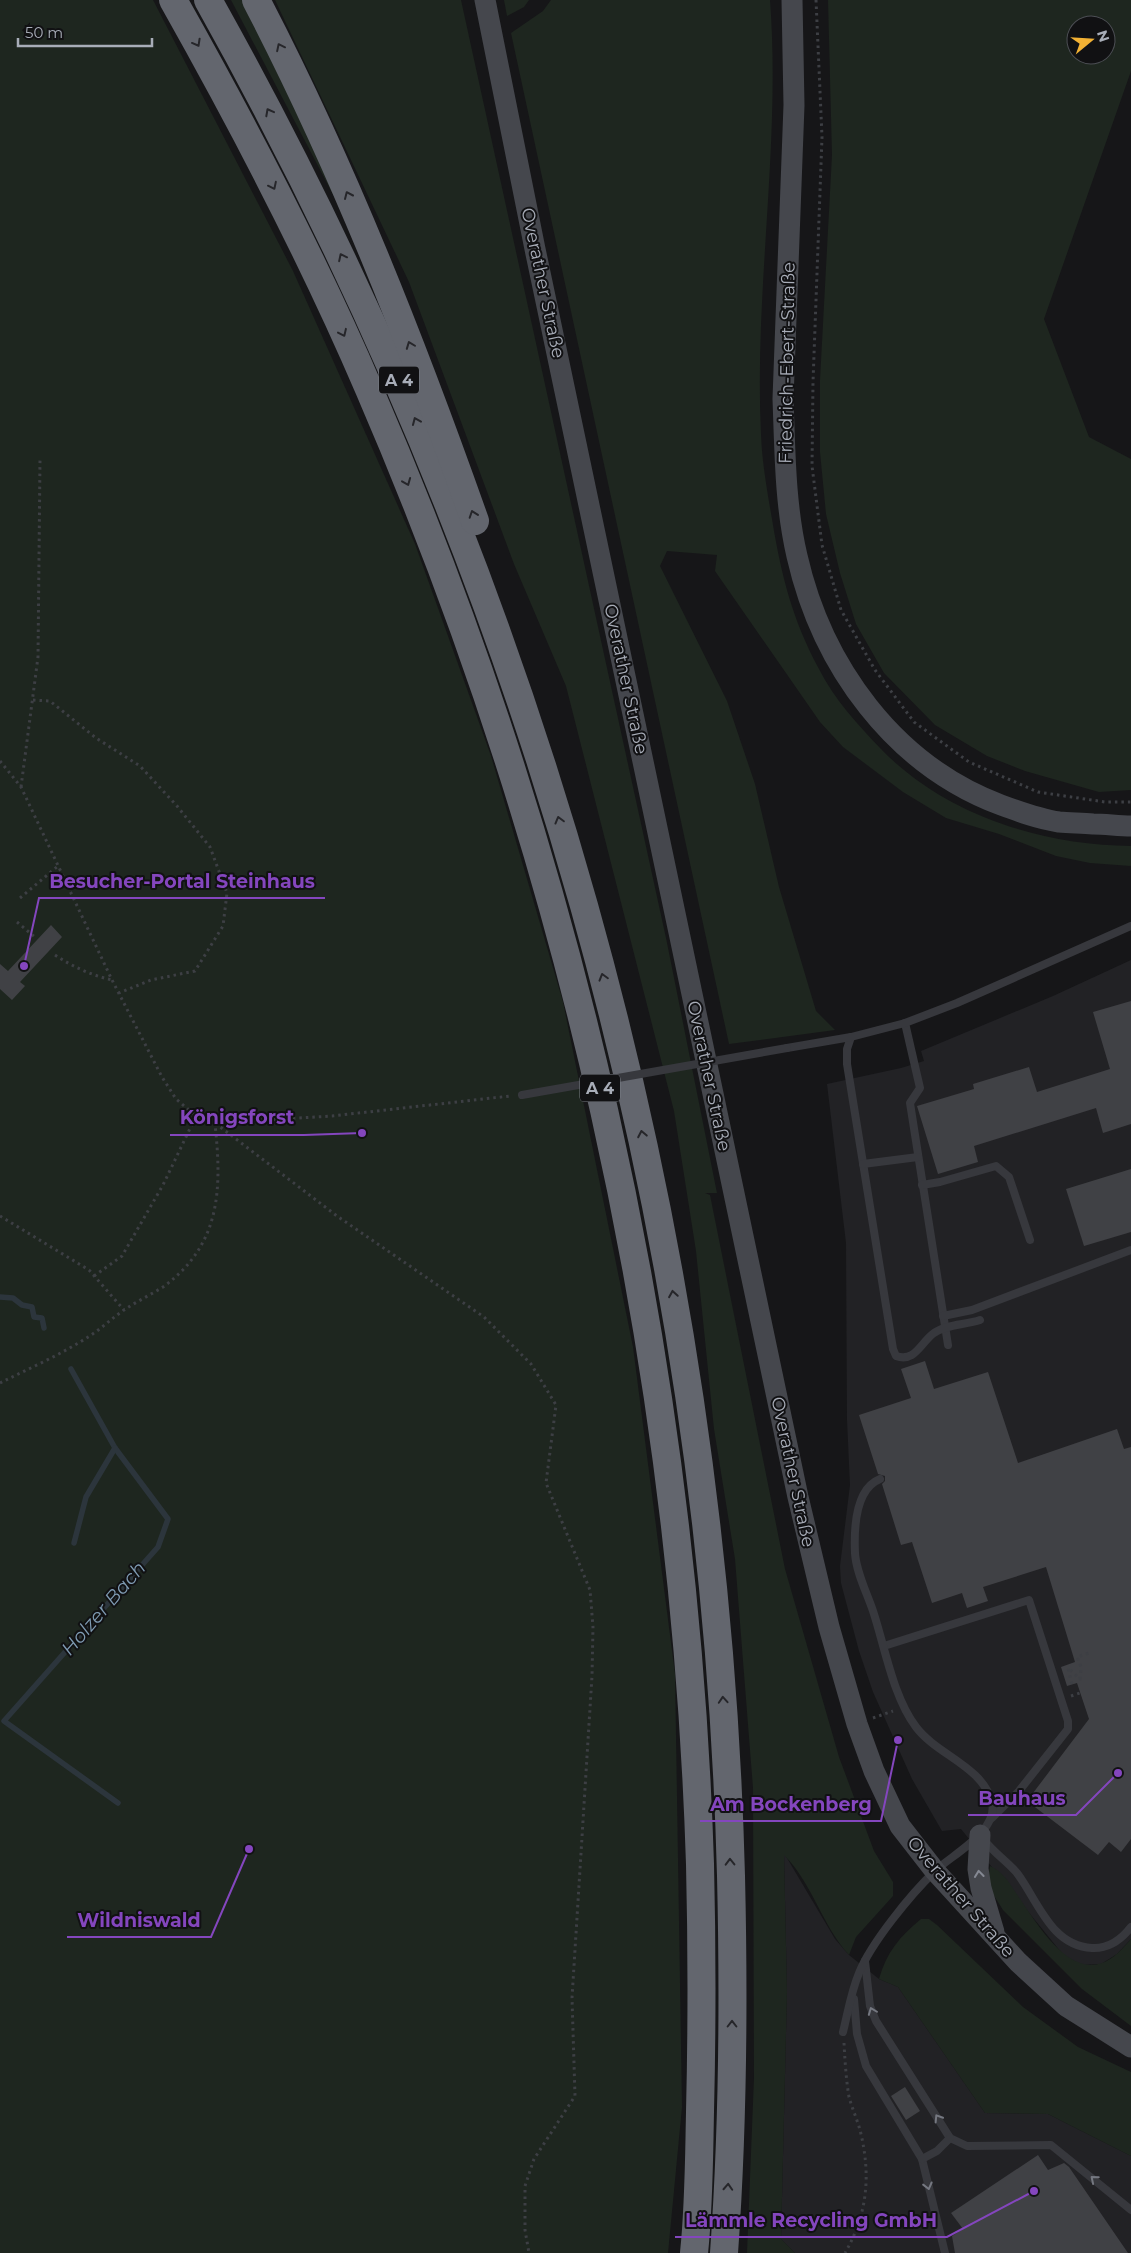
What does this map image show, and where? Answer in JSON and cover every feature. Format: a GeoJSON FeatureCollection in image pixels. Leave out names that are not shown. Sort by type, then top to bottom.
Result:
{"type":"FeatureCollection","features":[{"type":"Feature","properties":{"kind":"highway","name":"A 4"},"geometry":{"type":"LineString","coordinates":[[173,0],[268,177],[318,276],[369,390],[412,494],[462,622],[518,790],[595,1063],[652,1347],[680,1556],[687,1634],[697,1785],[702,1924],[702,2042],[694,2253]]}},
{"type":"Feature","properties":{"kind":"highway","name":"A 4"},"geometry":{"type":"LineString","coordinates":[[208,0],[301,173],[398,378],[492,614],[548,779],[615,1020],[638,1112],[666,1251],[702,1488],[719,1635],[728,1774],[732,2051],[724,2253]]}},
{"type":"Feature","properties":{"kind":"highway"},"geometry":{"type":"LineString","coordinates":[[256,0],[355,209],[396,309],[457,470],[524,664],[548,779]]}},
{"type":"Feature","properties":{"kind":"main road","name":"Overather Straße"},"geometry":{"type":"LineString","coordinates":[[486,0],[535,249],[798,1498],[829,1627],[858,1724],[874,1772],[892,1812],[900,1826],[934,1871],[996,1938],[1066,2006],[1131,2048]]}},
{"type":"Feature","properties":{"kind":"main road","name":"Friedrich-Ebert-Straße"},"geometry":{"type":"LineString","coordinates":[[792,0],[794,105],[783,399],[784,446],[791,526],[804,580],[816,618],[831,652],[851,686],[871,712],[894,736],[941,774],[974,795],[1028,815],[1059,822],[1131,826]]}},
{"type":"Feature","properties":{"kind":"main road"},"geometry":{"type":"LineString","coordinates":[[986,1826],[978,1869],[981,1888],[996,1938]]}},
{"type":"Feature","properties":{"kind":"lane"},"geometry":{"type":"LineString","coordinates":[[522,1095],[851,1037],[905,1023],[957,1003],[1131,926]]}},
{"type":"Feature","properties":{"kind":"lane"},"geometry":{"type":"LineString","coordinates":[[905,1023],[920,1088],[910,1102],[948,1346]]}},
{"type":"Feature","properties":{"kind":"lane"},"geometry":{"type":"LineString","coordinates":[[851,1037],[847,1049],[847,1064],[893,1349],[896,1356],[904,1359],[912,1356],[934,1332],[980,1320]]}},
{"type":"Feature","properties":{"kind":"lane"},"geometry":{"type":"LineString","coordinates":[[863,1164],[918,1157]]}},
{"type":"Feature","properties":{"kind":"lane"},"geometry":{"type":"LineString","coordinates":[[922,1185],[996,1166],[1009,1177],[1030,1240]]}},
{"type":"Feature","properties":{"kind":"lane"},"geometry":{"type":"LineString","coordinates":[[943,1316],[972,1310],[1131,1250]]}},
{"type":"Feature","properties":{"kind":"lane"},"geometry":{"type":"LineString","coordinates":[[880,1479],[872,1483],[863,1498],[858,1513],[855,1555],[904,1708],[920,1733],[976,1776],[987,1789],[992,1802],[986,1826],[991,1849],[1016,1872],[1056,1931],[1067,1941],[1083,1948],[1098,1948],[1111,1945],[1124,1937],[1131,1927]]}},
{"type":"Feature","properties":{"kind":"lane"},"geometry":{"type":"LineString","coordinates":[[843,2032],[853,1992],[865,1959],[909,1900],[934,1871],[986,1826],[1019,1791],[1068,1729],[1068,1721],[1028,1600],[884,1646]]}},
{"type":"Feature","properties":{"kind":"lane"},"geometry":{"type":"LineString","coordinates":[[865,1959],[870,2006],[876,2021],[950,2138],[967,2146],[1051,2145],[1131,2210]]}},
{"type":"Feature","properties":{"kind":"lane"},"geometry":{"type":"LineString","coordinates":[[853,1992],[857,2034],[866,2066],[922,2159],[945,2253]]}},
{"type":"Feature","properties":{"kind":"lane"},"geometry":{"type":"LineString","coordinates":[[922,2159],[937,2151],[950,2138]]}},
{"type":"Feature","properties":{"kind":"path"},"geometry":{"type":"LineString","coordinates":[[816,0],[822,137],[812,382],[812,466],[822,545],[841,610],[875,670],[914,722],[969,762],[1038,792],[1106,802],[1131,802]]}},
{"type":"Feature","properties":{"kind":"path"},"geometry":{"type":"LineString","coordinates":[[21,787],[38,658],[40,460]]}},
{"type":"Feature","properties":{"kind":"path"},"geometry":{"type":"LineString","coordinates":[[33,700],[50,701],[96,738],[140,766],[177,806],[210,847],[227,892],[223,926],[195,971],[151,980],[119,993]]}},
{"type":"Feature","properties":{"kind":"path"},"geometry":{"type":"LineString","coordinates":[[0,761],[21,787],[112,980],[162,1077],[176,1098],[196,1116],[215,1123],[337,1216],[484,1317],[531,1364],[556,1405],[546,1483],[590,1590],[593,1627],[592,1676],[572,1998],[575,2096],[534,2159],[525,2186],[525,2230],[529,2253]]}},
{"type":"Feature","properties":{"kind":"path"},"geometry":{"type":"LineString","coordinates":[[20,898],[58,866]]}},
{"type":"Feature","properties":{"kind":"path"},"geometry":{"type":"LineString","coordinates":[[17,922],[36,938]]}},
{"type":"Feature","properties":{"kind":"path"},"geometry":{"type":"LineString","coordinates":[[55,955],[70,965],[92,975],[112,980]]}},
{"type":"Feature","properties":{"kind":"path"},"geometry":{"type":"LineString","coordinates":[[215,1123],[358,1114],[522,1095]]}},
{"type":"Feature","properties":{"kind":"path"},"geometry":{"type":"LineString","coordinates":[[94,1276],[122,1256],[163,1185],[196,1116]]}},
{"type":"Feature","properties":{"kind":"path"},"geometry":{"type":"LineString","coordinates":[[0,1383],[96,1332],[124,1310],[163,1287],[192,1259],[208,1234],[217,1201],[219,1159],[215,1123]]}},
{"type":"Feature","properties":{"kind":"path"},"geometry":{"type":"LineString","coordinates":[[0,1216],[89,1270],[124,1310]]}},
{"type":"Feature","properties":{"kind":"path"},"geometry":{"type":"LineString","coordinates":[[1072,1684],[1068,1668],[1080,1679],[1081,1667],[1077,1657],[1089,1653]]}},
{"type":"Feature","properties":{"kind":"path"},"geometry":{"type":"LineString","coordinates":[[858,1724],[904,1708]]}},
{"type":"Feature","properties":{"kind":"path"},"geometry":{"type":"LineString","coordinates":[[843,2032],[845,2075],[866,2155],[868,2176],[867,2195],[862,2216],[845,2253]]}},
{"type":"Feature","properties":{"kind":"shaded area"},"geometry":{"type":"Polygon","coordinates":[[[0,0],[153,0],[293,271],[415,544],[491,756],[563,1002],[633,1347],[675,1674],[682,2107],[668,2253],[0,2253],[0,0]]]}},
{"type":"Feature","properties":{"kind":"shaded area"},"geometry":{"type":"Polygon","coordinates":[[[231,0],[251,0],[348,223],[231,0]]]}},
{"type":"Feature","properties":{"kind":"shaded area"},"geometry":{"type":"Polygon","coordinates":[[[275,0],[461,0],[666,938],[717,1193],[705,1193],[710,1195],[785,1569],[839,1757],[874,1851],[893,1882],[893,1896],[856,1937],[849,1955],[831,1931],[802,1878],[784,1855],[787,1992],[781,2239],[795,2253],[747,2253],[754,2078],[753,1788],[735,1559],[714,1429],[696,1251],[674,1111],[566,686],[514,564],[409,282],[275,0]]]}},
{"type":"Feature","properties":{"kind":"shaded area"},"geometry":{"type":"Polygon","coordinates":[[[504,0],[529,0],[524,7],[507,16],[504,0]]]}},
{"type":"Feature","properties":{"kind":"shaded area"},"geometry":{"type":"Polygon","coordinates":[[[551,0],[770,0],[772,108],[761,326],[762,455],[779,559],[789,596],[802,632],[825,680],[847,711],[881,749],[906,772],[934,792],[996,822],[1029,832],[1063,840],[1131,846],[1131,866],[1090,863],[1056,856],[999,834],[946,818],[903,792],[843,747],[820,722],[715,571],[717,555],[667,551],[660,566],[727,701],[755,784],[779,887],[816,1011],[835,1030],[729,1044],[511,33],[543,11],[551,0]]]}},
{"type":"Feature","properties":{"kind":"shaded area"},"geometry":{"type":"Polygon","coordinates":[[[828,0],[1131,0],[1131,71],[1044,319],[1089,437],[1131,459],[1131,790],[1099,792],[1025,771],[987,756],[935,725],[884,673],[856,624],[840,573],[826,514],[820,452],[820,380],[832,155],[828,0]]]}},
{"type":"Feature","properties":{"kind":"shaded area"},"geometry":{"type":"Polygon","coordinates":[[[1131,960],[1131,1939],[1117,1954],[1101,1964],[1082,1965],[1065,1957],[961,1829],[942,1831],[912,1779],[873,1692],[859,1651],[841,1583],[840,1566],[850,1485],[847,1420],[846,1243],[827,1084],[901,1068],[924,1061],[921,1051],[1053,996],[1131,960]]]}},
{"type":"Feature","properties":{"kind":"shaded area"},"geometry":{"type":"Polygon","coordinates":[[[784,1853],[835,1939],[849,1955],[879,1979],[898,1987],[985,2113],[1048,2114],[1131,2156],[1131,2253],[795,2253],[781,2239],[787,1992],[784,1853]]]}},
{"type":"Feature","properties":{"kind":"shaded area"},"geometry":{"type":"Polygon","coordinates":[[[990,1866],[1006,1879],[1053,1943],[1064,1954],[1076,1961],[1089,1965],[1102,1963],[1114,1956],[1131,1939],[1131,2026],[1082,1989],[1003,1910],[991,1891],[988,1878],[990,1866]]]}},
{"type":"Feature","properties":{"kind":"shaded area"},"geometry":{"type":"Polygon","coordinates":[[[921,1919],[929,1919],[937,1925],[1023,2007],[1078,2047],[1131,2072],[1131,2156],[1048,2114],[985,2113],[898,1987],[879,1979],[890,1953],[907,1932],[921,1919]]]}},
{"type":"Feature","properties":{"kind":"building"},"geometry":{"type":"Polygon","coordinates":[[[51,925],[62,937],[20,982],[25,986],[12,1000],[0,989],[0,964],[8,971],[51,925]]]}},
{"type":"Feature","properties":{"kind":"building"},"geometry":{"type":"Polygon","coordinates":[[[1131,1001],[1131,1124],[1103,1133],[1096,1108],[974,1146],[978,1162],[938,1174],[917,1106],[974,1089],[973,1084],[1029,1067],[1037,1092],[1110,1069],[1093,1012],[1131,1001]]]}},
{"type":"Feature","properties":{"kind":"building"},"geometry":{"type":"Polygon","coordinates":[[[1131,1169],[1131,1232],[1084,1246],[1066,1189],[1131,1169]]]}},
{"type":"Feature","properties":{"kind":"building"},"geometry":{"type":"Polygon","coordinates":[[[925,1361],[934,1389],[988,1372],[1018,1463],[1117,1429],[1124,1449],[1131,1447],[1131,1839],[1121,1852],[1109,1842],[1098,1855],[1027,1801],[1089,1719],[1077,1683],[1067,1686],[1061,1667],[1075,1662],[1046,1567],[983,1587],[988,1601],[967,1608],[962,1593],[932,1603],[912,1542],[901,1545],[882,1484],[885,1481],[885,1476],[878,1474],[859,1415],[911,1398],[901,1369],[925,1361]]]}},
{"type":"Feature","properties":{"kind":"building"},"geometry":{"type":"Polygon","coordinates":[[[905,2087],[920,2111],[906,2120],[891,2096],[905,2087]]]}},
{"type":"Feature","properties":{"kind":"building"},"geometry":{"type":"Polygon","coordinates":[[[1038,2155],[1048,2170],[1064,2163],[1069,2167],[1128,2253],[955,2253],[952,2236],[963,2229],[951,2213],[1038,2155]]]}},
{"type":"Feature","properties":{"kind":"waterway","name":"Holzer Bach"},"geometry":{"type":"LineString","coordinates":[[0,1297],[13,1298],[22,1305],[32,1307],[34,1317],[42,1318],[44,1328]]}},
{"type":"Feature","properties":{"kind":"waterway","name":"Holzer Bach"},"geometry":{"type":"LineString","coordinates":[[71,1369],[115,1448],[168,1519],[158,1547],[4,1721],[118,1803]]}},
{"type":"Feature","properties":{"kind":"waterway"},"geometry":{"type":"LineString","coordinates":[[74,1543],[86,1497],[115,1448]]}},
{"type":"Feature","properties":{"kind":"place","name":"Besucher-Portal Steinhaus"},"geometry":{"type":"Point","coordinates":[24,966]}},
{"type":"Feature","properties":{"kind":"place","name":"Königsforst"},"geometry":{"type":"Point","coordinates":[362,1133]}},
{"type":"Feature","properties":{"kind":"place","name":"Am Bockenberg"},"geometry":{"type":"Point","coordinates":[898,1740]}},
{"type":"Feature","properties":{"kind":"place","name":"Bauhaus"},"geometry":{"type":"Point","coordinates":[1118,1773]}},
{"type":"Feature","properties":{"kind":"place","name":"Wildniswald"},"geometry":{"type":"Point","coordinates":[249,1849]}},
{"type":"Feature","properties":{"kind":"place","name":"Lämmle Recycling GmbH"},"geometry":{"type":"Point","coordinates":[1034,2191]}}]}
